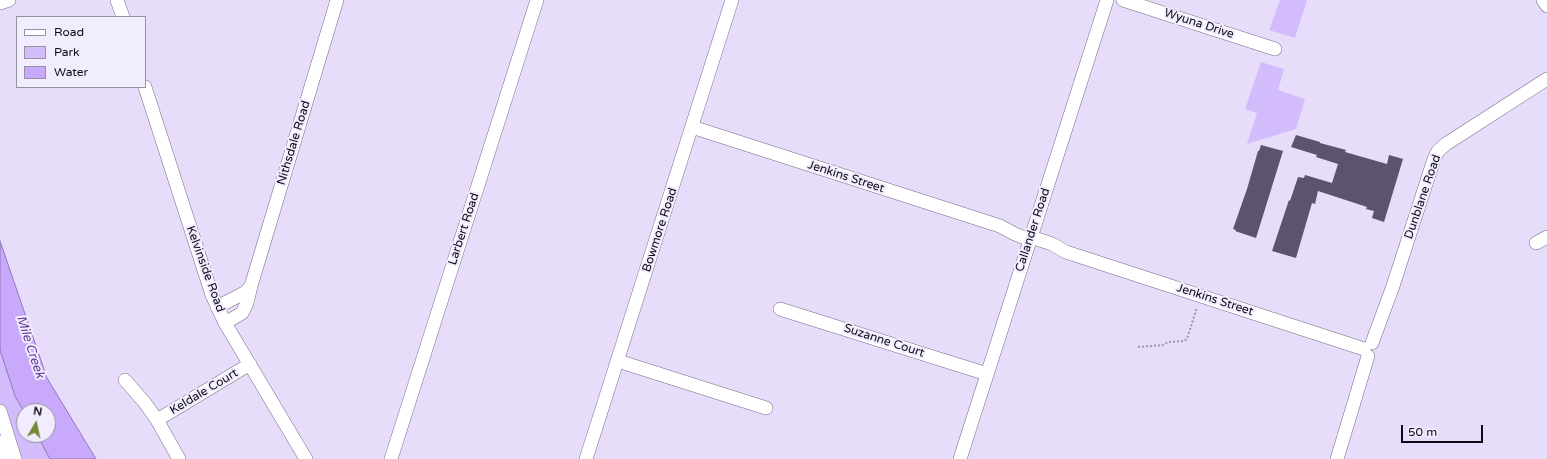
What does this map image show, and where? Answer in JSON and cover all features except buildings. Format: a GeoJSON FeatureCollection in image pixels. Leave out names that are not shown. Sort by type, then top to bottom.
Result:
{"type":"FeatureCollection","features":[{"type":"Feature","properties":{"kind":"street"},"geometry":{"type":"LineString","coordinates":[[0,3],[9,0]]}},
{"type":"Feature","properties":{"kind":"street"},"geometry":{"type":"LineString","coordinates":[[118,0],[123,16]]}},
{"type":"Feature","properties":{"kind":"street","name":"Nithsdale Road"},"geometry":{"type":"LineString","coordinates":[[225,324],[239,315],[245,308],[337,0]]}},
{"type":"Feature","properties":{"kind":"street","name":"Larbert Road"},"geometry":{"type":"LineString","coordinates":[[391,459],[538,0]]}},
{"type":"Feature","properties":{"kind":"street","name":"Bowmore Road"},"geometry":{"type":"LineString","coordinates":[[591,458],[618,361],[732,0]]}},
{"type":"Feature","properties":{"kind":"street","name":"Callander Road"},"geometry":{"type":"LineString","coordinates":[[960,459],[1107,0]]}},
{"type":"Feature","properties":{"kind":"street","name":"Wyuna Drive"},"geometry":{"type":"LineString","coordinates":[[1123,0],[1276,49]]}},
{"type":"Feature","properties":{"kind":"street"},"geometry":{"type":"LineString","coordinates":[[1543,0],[1547,6]]}},
{"type":"Feature","properties":{"kind":"street","name":"Dunblane Road"},"geometry":{"type":"LineString","coordinates":[[1337,459],[1368,349],[1393,286],[1434,159],[1438,151],[1446,144],[1547,79]]}},
{"type":"Feature","properties":{"kind":"street","name":"Kelvinside Road"},"geometry":{"type":"LineString","coordinates":[[145,88],[207,283],[217,307],[225,324],[306,459]]}},
{"type":"Feature","properties":{"kind":"street","name":"Jenkins Street"},"geometry":{"type":"LineString","coordinates":[[692,127],[1000,226],[1013,227],[1052,250],[1066,252],[1368,349]]}},
{"type":"Feature","properties":{"kind":"street"},"geometry":{"type":"LineString","coordinates":[[217,307],[246,292],[251,286]]}},
{"type":"Feature","properties":{"kind":"street","name":"Suzanne Court"},"geometry":{"type":"LineString","coordinates":[[780,309],[987,374]]}},
{"type":"Feature","properties":{"kind":"street"},"geometry":{"type":"LineString","coordinates":[[618,361],[766,408]]}},
{"type":"Feature","properties":{"kind":"street","name":"Keldale Court"},"geometry":{"type":"LineString","coordinates":[[157,420],[250,364]]}},
{"type":"Feature","properties":{"kind":"street","name":"Keldale Court"},"geometry":{"type":"LineString","coordinates":[[125,380],[145,403],[157,420],[179,459]]}},
{"type":"Feature","properties":{"kind":"street"},"geometry":{"type":"LineString","coordinates":[[0,411],[15,459]]}},
{"type":"Feature","properties":{"kind":"street"},"geometry":{"type":"LineString","coordinates":[[0,442],[5,459]]}},
{"type":"Feature","properties":{"kind":"path"},"geometry":{"type":"LineString","coordinates":[[1138,347],[1163,346],[1168,342],[1184,342],[1187,339],[1198,306],[1202,308],[1206,297]]}},
{"type":"Feature","properties":{"kind":"green space"},"geometry":{"type":"Polygon","coordinates":[[[1280,0],[1307,0],[1295,38],[1269,30],[1280,0]]]}},
{"type":"Feature","properties":{"kind":"green space"},"geometry":{"type":"Polygon","coordinates":[[[1261,62],[1284,69],[1278,90],[1305,99],[1296,129],[1247,144],[1257,113],[1245,109],[1261,62]]]}},
{"type":"Feature","properties":{"kind":"green space"},"geometry":{"type":"Polygon","coordinates":[[[0,350],[15,396],[19,403],[16,403],[16,443],[41,443],[50,459],[0,459],[0,350]]]}},
{"type":"Feature","properties":{"kind":"water","name":"Mile Creek"},"geometry":{"type":"Polygon","coordinates":[[[0,241],[47,378],[96,459],[50,459],[41,443],[56,443],[56,403],[19,403],[15,396],[0,350],[0,241]]]}}]}
